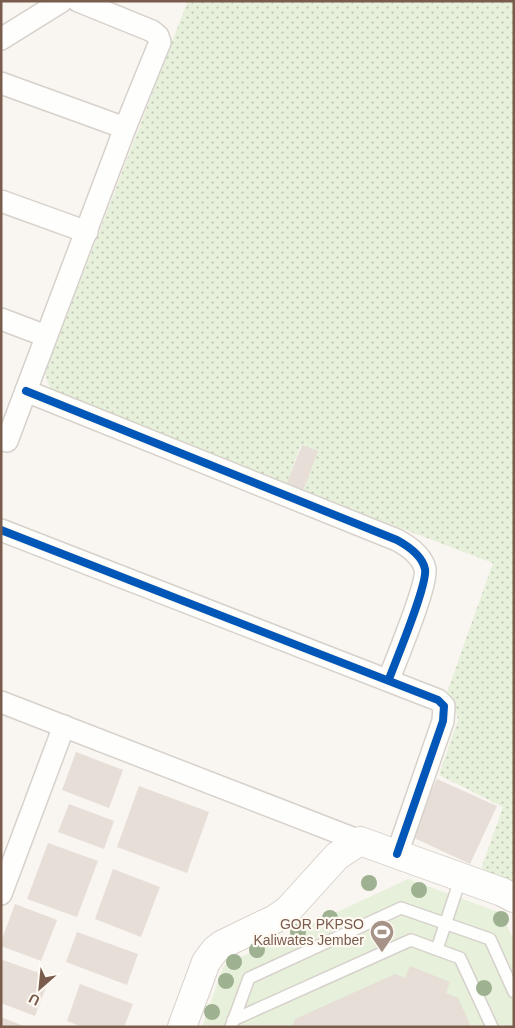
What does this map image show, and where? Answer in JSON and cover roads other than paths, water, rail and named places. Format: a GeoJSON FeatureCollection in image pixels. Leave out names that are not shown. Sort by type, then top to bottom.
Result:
{"type":"FeatureCollection","features":[{"type":"Feature","properties":{"kind":"street"},"geometry":{"type":"LineString","coordinates":[[1,39],[62,1]]}},
{"type":"Feature","properties":{"kind":"street"},"geometry":{"type":"LineString","coordinates":[[3,446],[26,391],[126,128],[159,48],[158,36],[152,31],[78,1]]}},
{"type":"Feature","properties":{"kind":"street"},"geometry":{"type":"LineString","coordinates":[[1,83],[126,128]]}},
{"type":"Feature","properties":{"kind":"street"},"geometry":{"type":"LineString","coordinates":[[1,200],[87,232]]}},
{"type":"Feature","properties":{"kind":"street"},"geometry":{"type":"LineString","coordinates":[[1,319],[46,336]]}},
{"type":"Feature","properties":{"kind":"street"},"geometry":{"type":"LineString","coordinates":[[26,391],[409,546],[420,557],[426,570],[422,588],[389,679]]}},
{"type":"Feature","properties":{"kind":"street"},"geometry":{"type":"LineString","coordinates":[[1,530],[389,679],[438,700],[444,706],[443,721],[397,854]]}},
{"type":"Feature","properties":{"kind":"street"},"geometry":{"type":"LineString","coordinates":[[1,702],[360,841],[514,898]]}},
{"type":"Feature","properties":{"kind":"street"},"geometry":{"type":"LineString","coordinates":[[1,894],[64,726]]}},
{"type":"Feature","properties":{"kind":"street"},"geometry":{"type":"LineString","coordinates":[[182,1027],[206,962],[215,950],[223,944],[275,919],[288,910],[337,856],[360,841]]}},
{"type":"Feature","properties":{"kind":"lane"},"geometry":{"type":"LineString","coordinates":[[437,949],[461,877]]}},
{"type":"Feature","properties":{"kind":"lane"},"geometry":{"type":"LineString","coordinates":[[232,1023],[249,978],[401,908],[490,939],[514,992]]}},
{"type":"Feature","properties":{"kind":"lane"},"geometry":{"type":"LineString","coordinates":[[232,1023],[409,941],[460,958],[492,1027]]}},
{"type":"Feature","properties":{"kind":"place","name":"GOR PKPSO Kaliwates Jember"},"geometry":{"type":"Point","coordinates":[382,953]}}]}
